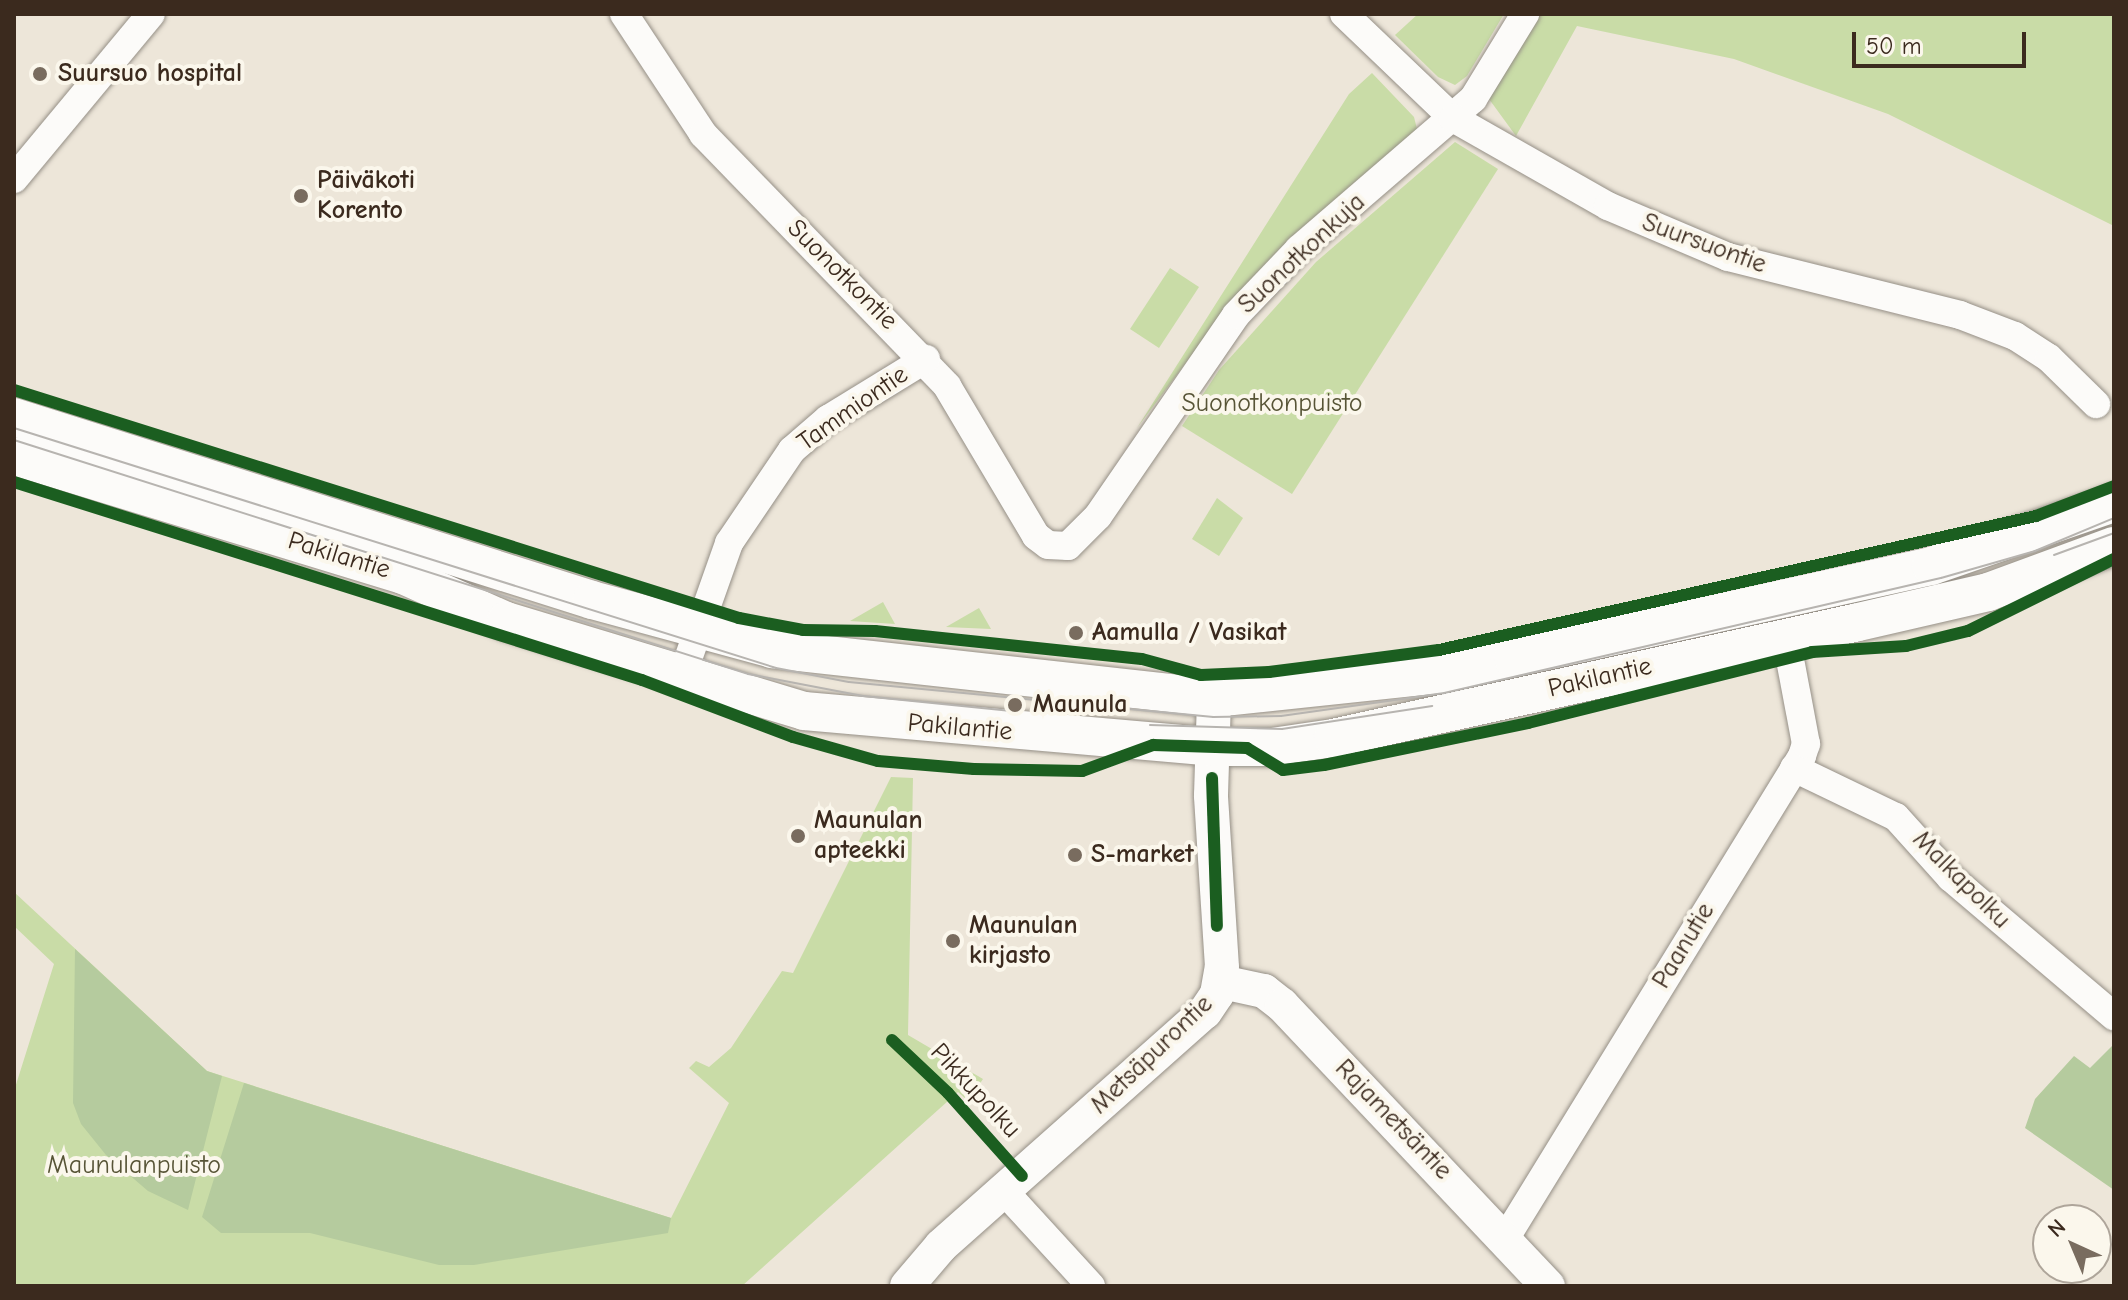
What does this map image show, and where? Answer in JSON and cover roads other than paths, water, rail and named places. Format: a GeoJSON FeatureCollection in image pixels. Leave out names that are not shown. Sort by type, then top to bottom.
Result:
{"type":"FeatureCollection","features":[{"type":"Feature","properties":{"kind":"main road","name":"Pakilantie"},"geometry":{"type":"LineString","coordinates":[[14,417],[698,629],[816,658],[1214,698],[1441,674],[1931,566],[2114,503]]}},
{"type":"Feature","properties":{"kind":"main road","name":"Pakilantie"},"geometry":{"type":"LineString","coordinates":[[14,456],[403,575],[506,621],[682,676],[834,717],[1212,747],[1272,747],[1320,740],[1786,638],[1988,592],[2114,546]]}},
{"type":"Feature","properties":{"kind":"street"},"geometry":{"type":"LineString","coordinates":[[14,179],[151,14]]}},
{"type":"Feature","properties":{"kind":"street","name":"Suonotkontie"},"geometry":{"type":"LineString","coordinates":[[624,14],[703,134],[926,359],[954,396],[1036,536],[1048,545]]}},
{"type":"Feature","properties":{"kind":"street","name":"Suursuontie"},"geometry":{"type":"LineString","coordinates":[[1344,14],[1453,118],[1534,168],[1675,237],[1827,286],[1960,315],[2015,336],[2049,358],[2096,404]]}},
{"type":"Feature","properties":{"kind":"street","name":"Suonotkonkuja"},"geometry":{"type":"LineString","coordinates":[[1048,545],[1068,546],[1079,540],[1210,349],[1276,271],[1473,99],[1525,14]]}},
{"type":"Feature","properties":{"kind":"street","name":"Tammiontie"},"geometry":{"type":"LineString","coordinates":[[682,676],[738,524],[792,450],[828,419],[926,359]]}},
{"type":"Feature","properties":{"kind":"street","name":"Paanutie"},"geometry":{"type":"LineString","coordinates":[[1505,1239],[1806,744],[1786,638]]}},
{"type":"Feature","properties":{"kind":"street","name":"Metsäpurontie"},"geometry":{"type":"LineString","coordinates":[[907,1286],[930,1257],[1205,1012],[1222,982],[1212,747],[1214,698]]}},
{"type":"Feature","properties":{"kind":"street","name":"Malkapolku"},"geometry":{"type":"LineString","coordinates":[[1794,768],[1896,817],[1951,878],[2114,1016]]}},
{"type":"Feature","properties":{"kind":"street","name":"Rajametsäntie"},"geometry":{"type":"LineString","coordinates":[[1222,982],[1274,997],[1548,1286]]}},
{"type":"Feature","properties":{"kind":"street"},"geometry":{"type":"LineString","coordinates":[[1004,1191],[1091,1286]]}},
{"type":"Feature","properties":{"kind":"tram line"},"geometry":{"type":"LineString","coordinates":[[14,428],[776,668],[849,682],[1213,717],[1281,716],[1444,693],[1941,578],[2035,551],[2114,518]]}},
{"type":"Feature","properties":{"kind":"tram line"},"geometry":{"type":"LineString","coordinates":[[14,440],[748,674],[863,696],[1011,711]]}},
{"type":"Feature","properties":{"kind":"tram line"},"geometry":{"type":"LineString","coordinates":[[2054,555],[2114,533]]}},
{"type":"Feature","properties":{"kind":"tram line"},"geometry":{"type":"LineString","coordinates":[[1150,725],[1282,729],[1432,706]]}},
{"type":"Feature","properties":{"kind":"place","name":"Suursuo hospital"},"geometry":{"type":"Point","coordinates":[40,74]}},
{"type":"Feature","properties":{"kind":"place","name":"Päiväkoti Korento"},"geometry":{"type":"Point","coordinates":[301,196]}},
{"type":"Feature","properties":{"kind":"place","name":"Aamulla / Vasikat"},"geometry":{"type":"Point","coordinates":[1076,633]}},
{"type":"Feature","properties":{"kind":"place","name":"Maunula"},"geometry":{"type":"Point","coordinates":[1015,705]}},
{"type":"Feature","properties":{"kind":"place","name":"Maunulan apteekki"},"geometry":{"type":"Point","coordinates":[798,836]}},
{"type":"Feature","properties":{"kind":"place","name":"S-market"},"geometry":{"type":"Point","coordinates":[1075,855]}},
{"type":"Feature","properties":{"kind":"place","name":"Maunulan kirjasto"},"geometry":{"type":"Point","coordinates":[953,941]}},
{"type":"Feature","properties":{"kind":"park label","name":"Suonotkonpuisto"},"geometry":{"type":"Point","coordinates":[1272,404]}},
{"type":"Feature","properties":{"kind":"park label","name":"Maunulanpuisto"},"geometry":{"type":"Point","coordinates":[134,1166]}}]}
